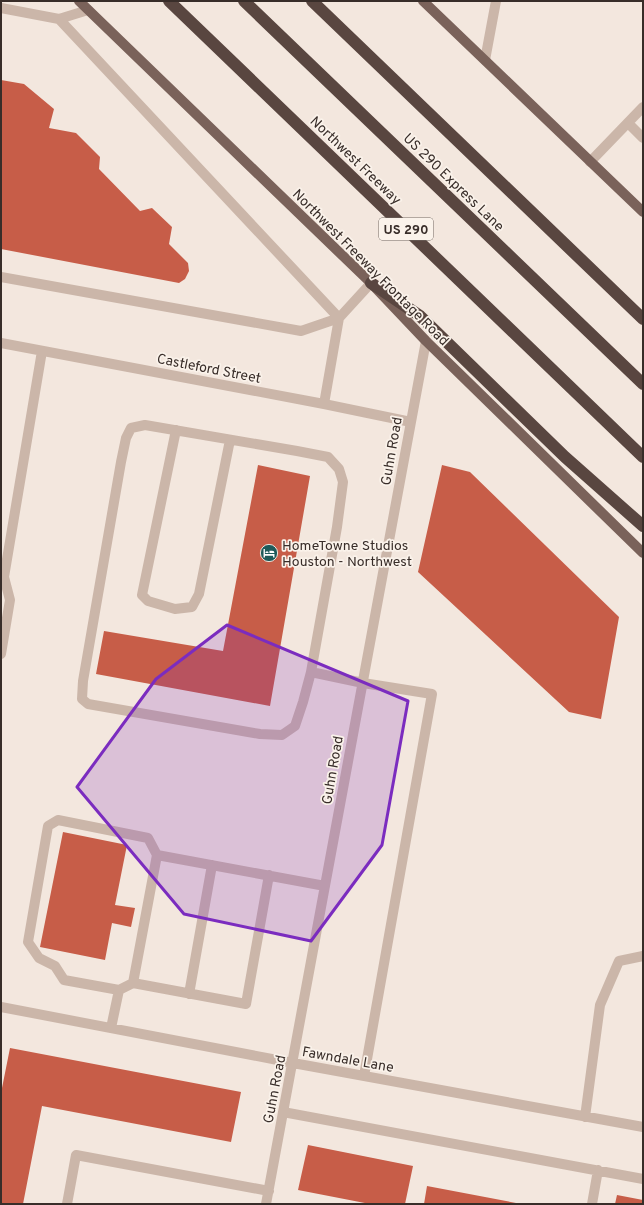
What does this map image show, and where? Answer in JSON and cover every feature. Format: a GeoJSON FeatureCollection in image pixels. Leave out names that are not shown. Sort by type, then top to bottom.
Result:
{"type":"FeatureCollection","features":[{"type":"Feature","properties":{"kind":"highway","name":"Northwest Freeway"},"geometry":{"type":"LineString","coordinates":[[169,1],[643,456]]}},
{"type":"Feature","properties":{"kind":"highway","name":"US 290 Express Lane"},"geometry":{"type":"LineString","coordinates":[[244,1],[643,384]]}},
{"type":"Feature","properties":{"kind":"highway"},"geometry":{"type":"LineString","coordinates":[[312,1],[643,319]]}},
{"type":"Feature","properties":{"kind":"highway"},"geometry":{"type":"LineString","coordinates":[[371,283],[420,316],[565,457],[643,526]]}},
{"type":"Feature","properties":{"kind":"main road","name":"Northwest Freeway Frontage Road"},"geometry":{"type":"LineString","coordinates":[[79,1],[371,283],[426,341],[643,552]]}},
{"type":"Feature","properties":{"kind":"main road"},"geometry":{"type":"LineString","coordinates":[[423,1],[643,212]]}},
{"type":"Feature","properties":{"kind":"street"},"geometry":{"type":"LineString","coordinates":[[485,60],[496,1]]}},
{"type":"Feature","properties":{"kind":"street"},"geometry":{"type":"LineString","coordinates":[[1,8],[59,19],[88,10]]}},
{"type":"Feature","properties":{"kind":"street"},"geometry":{"type":"LineString","coordinates":[[59,19],[339,318]]}},
{"type":"Feature","properties":{"kind":"street"},"geometry":{"type":"LineString","coordinates":[[590,162],[643,108]]}},
{"type":"Feature","properties":{"kind":"street"},"geometry":{"type":"LineString","coordinates":[[628,123],[643,138]]}},
{"type":"Feature","properties":{"kind":"street"},"geometry":{"type":"LineString","coordinates":[[1,278],[301,331],[339,318],[371,283]]}},
{"type":"Feature","properties":{"kind":"street"},"geometry":{"type":"LineString","coordinates":[[324,404],[339,318]]}},
{"type":"Feature","properties":{"kind":"street","name":"Guhn Road"},"geometry":{"type":"LineString","coordinates":[[266,1204],[426,341]]}},
{"type":"Feature","properties":{"kind":"street","name":"Castleford Street"},"geometry":{"type":"LineString","coordinates":[[1,343],[324,404],[411,422]]}},
{"type":"Feature","properties":{"kind":"street"},"geometry":{"type":"LineString","coordinates":[[1,654],[10,600],[4,577],[42,351]]}},
{"type":"Feature","properties":{"kind":"street"},"geometry":{"type":"LineString","coordinates":[[145,425],[230,440],[328,457],[339,470],[343,482],[337,527],[311,672],[295,726],[282,735],[260,734],[88,704],[82,699],[83,681],[126,438],[130,428],[145,425]]}},
{"type":"Feature","properties":{"kind":"street"},"geometry":{"type":"LineString","coordinates":[[176,430],[142,595],[148,600],[175,609],[192,607],[200,594],[230,440]]}},
{"type":"Feature","properties":{"kind":"street"},"geometry":{"type":"LineString","coordinates":[[311,672],[363,683],[432,694],[364,1076]]}},
{"type":"Feature","properties":{"kind":"street"},"geometry":{"type":"LineString","coordinates":[[133,983],[157,855],[148,838],[58,820],[48,826],[28,942],[39,958],[55,966],[64,980],[119,990],[133,983],[246,1004],[269,875]]}},
{"type":"Feature","properties":{"kind":"street"},"geometry":{"type":"LineString","coordinates":[[157,855],[325,886]]}},
{"type":"Feature","properties":{"kind":"street"},"geometry":{"type":"LineString","coordinates":[[189,994],[212,865]]}},
{"type":"Feature","properties":{"kind":"street"},"geometry":{"type":"LineString","coordinates":[[585,1117],[600,1005],[619,961],[643,956]]}},
{"type":"Feature","properties":{"kind":"street"},"geometry":{"type":"LineString","coordinates":[[112,1028],[119,990]]}},
{"type":"Feature","properties":{"kind":"street","name":"Fawndale Lane"},"geometry":{"type":"LineString","coordinates":[[1,1007],[293,1063],[643,1127]]}},
{"type":"Feature","properties":{"kind":"street"},"geometry":{"type":"LineString","coordinates":[[284,1112],[643,1179]]}},
{"type":"Feature","properties":{"kind":"street"},"geometry":{"type":"LineString","coordinates":[[67,1204],[76,1155],[269,1191]]}},
{"type":"Feature","properties":{"kind":"street"},"geometry":{"type":"LineString","coordinates":[[592,1204],[598,1170]]}},
{"type":"Feature","properties":{"kind":"highlighted area"},"geometry":{"type":"Polygon","coordinates":[[[227,625],[408,701],[382,845],[311,941],[184,914],[77,787],[156,679],[227,625]]]}},
{"type":"Feature","properties":{"kind":"building"},"geometry":{"type":"Polygon","coordinates":[[[1,80],[24,84],[54,109],[49,128],[76,133],[100,157],[99,169],[140,211],[152,208],[172,227],[169,244],[188,263],[189,271],[185,279],[179,283],[1,249],[1,80]]]}},
{"type":"Feature","properties":{"kind":"building","name":"HomeTowne Studios Houston - Northwest"},"geometry":{"type":"Polygon","coordinates":[[[258,465],[310,476],[270,706],[96,674],[104,631],[223,651],[258,465]]]}},
{"type":"Feature","properties":{"kind":"building"},"geometry":{"type":"Polygon","coordinates":[[[442,465],[470,472],[619,617],[601,719],[569,712],[418,572],[442,465]]]}},
{"type":"Feature","properties":{"kind":"building"},"geometry":{"type":"Polygon","coordinates":[[[63,832],[127,845],[115,905],[135,908],[131,927],[112,923],[105,960],[40,947],[63,832]]]}},
{"type":"Feature","properties":{"kind":"building"},"geometry":{"type":"Polygon","coordinates":[[[10,1048],[241,1092],[231,1142],[42,1106],[23,1204],[1,1204],[1,1093],[10,1048]]]}},
{"type":"Feature","properties":{"kind":"building"},"geometry":{"type":"Polygon","coordinates":[[[308,1145],[413,1166],[405,1204],[370,1204],[298,1190],[308,1145]]]}},
{"type":"Feature","properties":{"kind":"building"},"geometry":{"type":"Polygon","coordinates":[[[427,1186],[516,1203],[516,1204],[424,1204],[427,1186]]]}},
{"type":"Feature","properties":{"kind":"building"},"geometry":{"type":"Polygon","coordinates":[[[617,1195],[643,1200],[643,1204],[615,1204],[617,1195]]]}},
{"type":"Feature","properties":{"kind":"place","name":"HomeTowne Studios Houston - Northwest"},"geometry":{"type":"Point","coordinates":[269,553]}}]}
